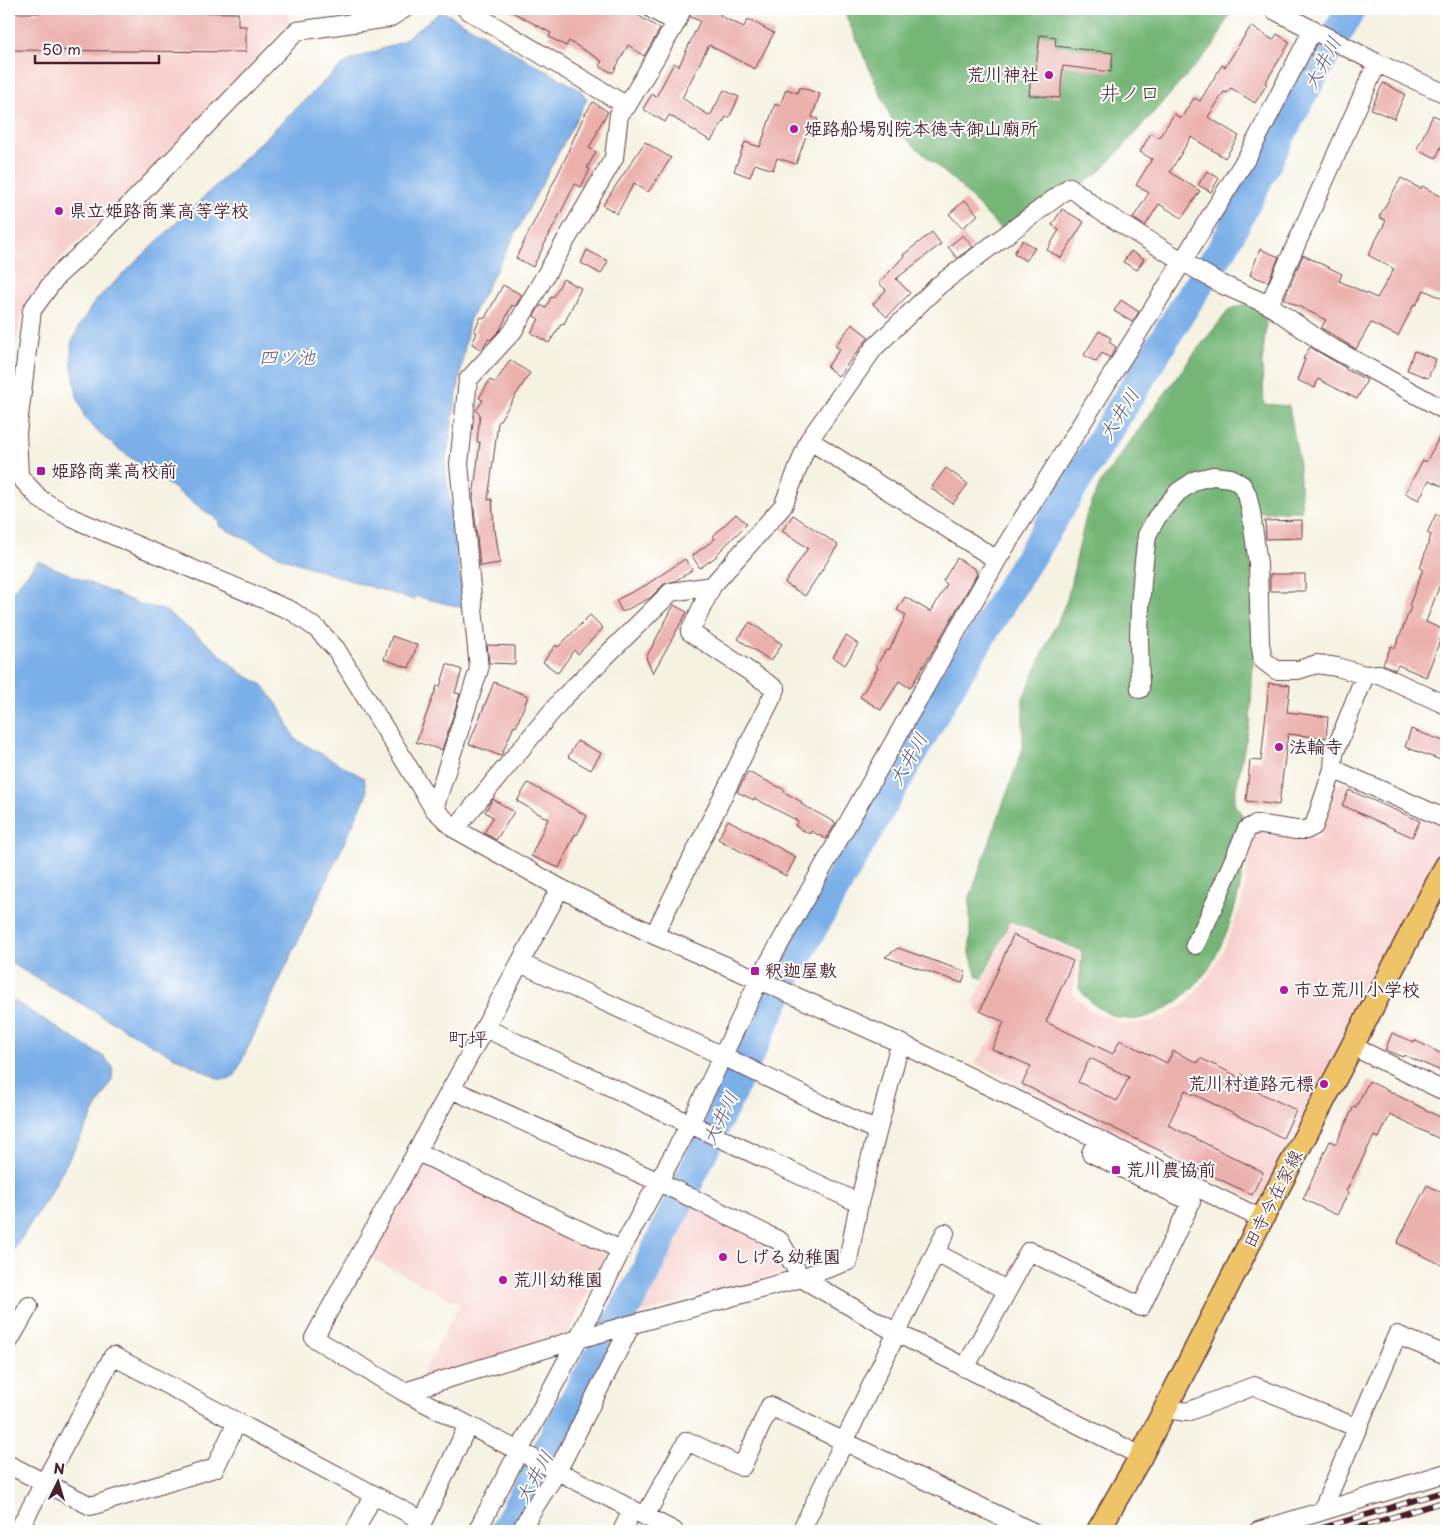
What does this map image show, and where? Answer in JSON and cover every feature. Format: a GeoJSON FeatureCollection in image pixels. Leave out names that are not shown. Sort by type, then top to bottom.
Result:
{"type":"FeatureCollection","features":[{"type":"Feature","properties":{"kind":"main road","name":"田寺今在家線"},"geometry":{"type":"LineString","coordinates":[[1098,1531],[1141,1456],[1352,1046],[1443,878]]}},
{"type":"Feature","properties":{"kind":"street"},"geometry":{"type":"LineString","coordinates":[[404,9],[389,18],[297,31],[98,238],[57,276],[32,310],[17,433],[14,477],[40,499],[72,518],[292,612],[317,629],[336,649],[434,809],[455,829],[560,888],[654,935],[900,1043],[1262,1219]]}},
{"type":"Feature","properties":{"kind":"street"},"geometry":{"type":"LineString","coordinates":[[466,9],[627,106]]}},
{"type":"Feature","properties":{"kind":"street"},"geometry":{"type":"LineString","coordinates":[[434,809],[479,669],[459,464],[468,380],[513,331],[614,158],[619,114],[627,106],[679,16],[652,9]]}},
{"type":"Feature","properties":{"kind":"street"},"geometry":{"type":"LineString","coordinates":[[1272,9],[1313,29],[1353,52],[1446,94]]}},
{"type":"Feature","properties":{"kind":"street"},"geometry":{"type":"LineString","coordinates":[[477,1531],[578,1339],[621,1250],[690,1124],[759,980],[997,560],[1249,154],[1313,29]]}},
{"type":"Feature","properties":{"kind":"street"},"geometry":{"type":"LineString","coordinates":[[1268,305],[1376,63]]}},
{"type":"Feature","properties":{"kind":"street"},"geometry":{"type":"LineString","coordinates":[[654,935],[776,689],[690,632],[712,586],[783,506],[809,440],[874,348],[939,285],[1070,187],[1099,210],[1182,261],[1221,284],[1268,305],[1325,344],[1446,411]]}},
{"type":"Feature","properties":{"kind":"street"},"geometry":{"type":"LineString","coordinates":[[809,440],[997,560]]}},
{"type":"Feature","properties":{"kind":"street"},"geometry":{"type":"LineString","coordinates":[[1140,689],[1140,623],[1147,535],[1157,517],[1178,492],[1196,480],[1212,476],[1231,478],[1242,485],[1247,494],[1258,564],[1260,643],[1263,660],[1276,670],[1298,670],[1317,664],[1337,667],[1365,676],[1378,674],[1446,705]]}},
{"type":"Feature","properties":{"kind":"street"},"geometry":{"type":"LineString","coordinates":[[455,829],[563,698],[671,592],[712,586]]}},
{"type":"Feature","properties":{"kind":"street"},"geometry":{"type":"LineString","coordinates":[[1195,946],[1247,829],[1256,824],[1296,830],[1306,830],[1314,826],[1333,769],[1334,754],[1365,676]]}},
{"type":"Feature","properties":{"kind":"street"},"geometry":{"type":"LineString","coordinates":[[1333,769],[1446,819]]}},
{"type":"Feature","properties":{"kind":"street"},"geometry":{"type":"LineString","coordinates":[[560,888],[486,1028],[416,1151],[314,1338],[404,1392],[674,1531]]}},
{"type":"Feature","properties":{"kind":"street"},"geometry":{"type":"LineString","coordinates":[[520,963],[723,1056],[877,1131]]}},
{"type":"Feature","properties":{"kind":"street"},"geometry":{"type":"LineString","coordinates":[[486,1028],[859,1203]]}},
{"type":"Feature","properties":{"kind":"street"},"geometry":{"type":"LineString","coordinates":[[404,1392],[578,1339],[801,1278],[848,1261],[859,1203],[900,1043]]}},
{"type":"Feature","properties":{"kind":"street"},"geometry":{"type":"LineString","coordinates":[[1352,1046],[1446,1092]]}},
{"type":"Feature","properties":{"kind":"street"},"geometry":{"type":"LineString","coordinates":[[451,1089],[658,1182],[780,1241],[801,1278],[897,1333],[1141,1456]]}},
{"type":"Feature","properties":{"kind":"street"},"geometry":{"type":"LineString","coordinates":[[965,1368],[1028,1251],[1141,1307],[1191,1202],[1092,1153],[1098,1138]]}},
{"type":"Feature","properties":{"kind":"street"},"geometry":{"type":"LineString","coordinates":[[416,1151],[621,1250]]}},
{"type":"Feature","properties":{"kind":"street"},"geometry":{"type":"LineString","coordinates":[[801,1531],[945,1233]]}},
{"type":"Feature","properties":{"kind":"street"},"geometry":{"type":"LineString","coordinates":[[936,1253],[1007,1290]]}},
{"type":"Feature","properties":{"kind":"street"},"geometry":{"type":"LineString","coordinates":[[9,1341],[29,1306]]}},
{"type":"Feature","properties":{"kind":"street"},"geometry":{"type":"LineString","coordinates":[[521,1531],[558,1470],[631,1325]]}},
{"type":"Feature","properties":{"kind":"street"},"geometry":{"type":"LineString","coordinates":[[1322,1511],[1397,1335],[1446,1355]]}},
{"type":"Feature","properties":{"kind":"street"},"geometry":{"type":"LineString","coordinates":[[18,1531],[113,1356],[423,1521],[468,1425]]}},
{"type":"Feature","properties":{"kind":"street"},"geometry":{"type":"LineString","coordinates":[[1165,1409],[1187,1412],[1254,1386],[1358,1428]]}},
{"type":"Feature","properties":{"kind":"street"},"geometry":{"type":"LineString","coordinates":[[622,1531],[639,1513],[687,1441],[742,1467],[770,1406],[1030,1531]]}},
{"type":"Feature","properties":{"kind":"street"},"geometry":{"type":"LineString","coordinates":[[9,1465],[91,1506],[216,1468],[237,1422]]}},
{"type":"Feature","properties":{"kind":"street"},"geometry":{"type":"LineString","coordinates":[[1258,1531],[1446,1473]]}},
{"type":"Feature","properties":{"kind":"street"},"geometry":{"type":"LineString","coordinates":[[355,1531],[373,1495]]}},
{"type":"Feature","properties":{"kind":"shaded area","name":"県立姫路商業高等学校"},"geometry":{"type":"Polygon","coordinates":[[[9,9],[285,9],[290,23],[158,163],[60,259],[24,307],[15,347],[9,418],[9,9]]]}},
{"type":"Feature","properties":{"kind":"shaded area","name":"市立荒川小学校"},"geometry":{"type":"Polygon","coordinates":[[[1344,783],[1446,826],[1446,843],[1266,1193],[1256,1200],[975,1063],[999,1025],[980,1014],[973,1003],[1010,924],[1079,953],[1073,994],[1089,1010],[1125,1024],[1153,1021],[1186,1003],[1208,976],[1223,951],[1242,902],[1254,830],[1320,839],[1333,787],[1344,783]]]}},
{"type":"Feature","properties":{"kind":"shaded area","name":"荒川幼稚園"},"geometry":{"type":"Polygon","coordinates":[[[419,1159],[604,1245],[607,1253],[565,1340],[418,1381],[460,1304],[366,1256],[419,1159]]]}},
{"type":"Feature","properties":{"kind":"shaded area","name":"しげる幼稚園"},"geometry":{"type":"Polygon","coordinates":[[[693,1206],[771,1242],[787,1272],[639,1314],[693,1206]]]}},
{"type":"Feature","properties":{"kind":"green space"},"geometry":{"type":"Polygon","coordinates":[[[843,9],[1232,9],[1214,45],[1102,170],[1007,236],[958,184],[897,131],[843,9]]]}},
{"type":"Feature","properties":{"kind":"green space"},"geometry":{"type":"Polygon","coordinates":[[[1241,305],[1252,305],[1263,309],[1266,324],[1262,364],[1264,404],[1289,406],[1298,456],[1302,511],[1247,513],[1255,631],[1250,720],[1234,804],[1250,825],[1245,858],[1235,907],[1224,938],[1208,970],[1189,991],[1162,1011],[1137,1019],[1120,1018],[1097,1007],[1079,988],[1082,951],[1010,921],[982,979],[976,974],[970,953],[970,897],[1023,748],[1023,698],[1067,600],[1086,516],[1101,482],[1192,356],[1229,310],[1241,305]]]}},
{"type":"Feature","properties":{"kind":"water","name":"四ツ池"},"geometry":{"type":"Polygon","coordinates":[[[442,11],[580,90],[587,99],[469,321],[445,466],[464,608],[415,596],[414,600],[283,558],[219,526],[219,521],[120,450],[100,434],[85,418],[77,396],[72,367],[71,344],[80,324],[96,300],[333,73],[349,61],[401,42],[442,11]]]}},
{"type":"Feature","properties":{"kind":"water"},"geometry":{"type":"Polygon","coordinates":[[[38,561],[139,604],[164,610],[207,643],[241,673],[263,685],[282,711],[295,739],[364,778],[367,794],[235,1075],[229,1079],[219,1079],[163,1051],[9,962],[9,596],[38,561]]]}},
{"type":"Feature","properties":{"kind":"water"},"geometry":{"type":"Polygon","coordinates":[[[9,998],[104,1057],[113,1067],[112,1079],[51,1192],[9,1257],[9,998]]]}},
{"type":"Feature","properties":{"kind":"building"},"geometry":{"type":"Polygon","coordinates":[[[39,9],[158,9],[158,12],[238,13],[238,26],[246,26],[246,52],[9,50],[9,13],[39,13],[39,9]]]}},
{"type":"Feature","properties":{"kind":"building"},"geometry":{"type":"Polygon","coordinates":[[[507,9],[628,9],[660,29],[644,56],[628,45],[613,73],[599,66],[602,61],[569,41],[566,46],[549,37],[551,33],[507,9]]]}},
{"type":"Feature","properties":{"kind":"building"},"geometry":{"type":"Polygon","coordinates":[[[692,9],[723,9],[720,16],[744,27],[748,19],[774,33],[755,69],[709,45],[682,98],[710,116],[724,90],[739,97],[729,118],[726,117],[711,141],[669,115],[665,122],[643,109],[652,94],[656,97],[674,63],[679,66],[700,21],[690,17],[692,9]]]}},
{"type":"Feature","properties":{"kind":"building"},"geometry":{"type":"Polygon","coordinates":[[[1251,26],[1273,40],[1277,34],[1290,42],[1255,103],[1231,88],[1227,93],[1224,92],[1208,117],[1239,136],[1225,158],[1191,137],[1170,172],[1200,191],[1182,218],[1159,204],[1145,226],[1133,218],[1149,193],[1136,185],[1152,159],[1140,152],[1151,133],[1159,138],[1174,114],[1181,118],[1194,98],[1200,101],[1222,65],[1225,67],[1251,26]]]}},
{"type":"Feature","properties":{"kind":"building"},"geometry":{"type":"Polygon","coordinates":[[[1040,35],[1056,37],[1055,46],[1113,53],[1111,72],[1063,66],[1060,98],[1029,95],[1031,75],[1035,75],[1040,35]]]}},
{"type":"Feature","properties":{"kind":"building"},"geometry":{"type":"Polygon","coordinates":[[[1383,83],[1405,94],[1394,119],[1371,109],[1383,83]]]}},
{"type":"Feature","properties":{"kind":"building"},"geometry":{"type":"Polygon","coordinates":[[[800,87],[820,94],[812,117],[818,119],[812,135],[807,133],[796,164],[777,158],[773,170],[755,164],[750,177],[734,171],[745,142],[760,147],[775,104],[780,106],[786,89],[798,93],[800,87]]]}},
{"type":"Feature","properties":{"kind":"building"},"geometry":{"type":"Polygon","coordinates":[[[593,102],[608,112],[589,148],[596,152],[587,168],[590,169],[581,187],[575,184],[533,267],[516,258],[569,151],[584,116],[593,102]]]}},
{"type":"Feature","properties":{"kind":"building"},"geometry":{"type":"Polygon","coordinates":[[[1433,115],[1446,121],[1446,136],[1436,158],[1417,149],[1433,115]]]}},
{"type":"Feature","properties":{"kind":"building"},"geometry":{"type":"Polygon","coordinates":[[[645,142],[671,158],[648,192],[634,183],[617,214],[603,205],[645,142]]]}},
{"type":"Feature","properties":{"kind":"building"},"geometry":{"type":"Polygon","coordinates":[[[1207,171],[1219,178],[1211,192],[1198,185],[1207,171]]]}},
{"type":"Feature","properties":{"kind":"building"},"geometry":{"type":"Polygon","coordinates":[[[1401,178],[1421,189],[1422,186],[1446,199],[1446,300],[1424,290],[1416,305],[1414,304],[1398,336],[1371,323],[1356,349],[1321,328],[1326,320],[1284,299],[1303,255],[1342,274],[1339,281],[1377,298],[1394,269],[1368,255],[1386,221],[1379,217],[1401,178]]]}},
{"type":"Feature","properties":{"kind":"building"},"geometry":{"type":"Polygon","coordinates":[[[965,200],[978,215],[962,228],[949,214],[965,200]]]}},
{"type":"Feature","properties":{"kind":"building"},"geometry":{"type":"Polygon","coordinates":[[[1062,209],[1084,222],[1061,258],[1047,250],[1059,230],[1052,225],[1062,209]]]}},
{"type":"Feature","properties":{"kind":"building"},"geometry":{"type":"Polygon","coordinates":[[[932,232],[941,244],[896,279],[910,293],[887,317],[873,304],[886,290],[879,283],[903,255],[932,232]]]}},
{"type":"Feature","properties":{"kind":"building"},"geometry":{"type":"Polygon","coordinates":[[[963,235],[973,247],[957,258],[948,247],[963,235]]]}},
{"type":"Feature","properties":{"kind":"building"},"geometry":{"type":"Polygon","coordinates":[[[1023,240],[1035,248],[1026,261],[1014,253],[1023,240]]]}},
{"type":"Feature","properties":{"kind":"building"},"geometry":{"type":"Polygon","coordinates":[[[1260,249],[1279,257],[1268,282],[1250,275],[1260,249]]]}},
{"type":"Feature","properties":{"kind":"building"},"geometry":{"type":"Polygon","coordinates":[[[587,250],[608,261],[601,274],[581,263],[587,250]]]}},
{"type":"Feature","properties":{"kind":"building"},"geometry":{"type":"Polygon","coordinates":[[[1131,251],[1144,259],[1137,270],[1123,262],[1131,251]]]}},
{"type":"Feature","properties":{"kind":"building"},"geometry":{"type":"Polygon","coordinates":[[[563,279],[581,288],[564,324],[562,323],[549,343],[531,333],[539,319],[534,316],[541,305],[546,308],[563,279]]]}},
{"type":"Feature","properties":{"kind":"building"},"geometry":{"type":"Polygon","coordinates":[[[503,285],[522,295],[515,307],[512,305],[500,330],[490,340],[488,339],[482,350],[472,344],[477,333],[474,331],[481,317],[485,318],[503,285]]]}},
{"type":"Feature","properties":{"kind":"building"},"geometry":{"type":"Polygon","coordinates":[[[1121,300],[1139,312],[1132,322],[1114,311],[1121,300]]]}},
{"type":"Feature","properties":{"kind":"building"},"geometry":{"type":"Polygon","coordinates":[[[852,324],[869,337],[838,376],[827,367],[840,349],[835,346],[852,324]]]}},
{"type":"Feature","properties":{"kind":"building"},"geometry":{"type":"Polygon","coordinates":[[[1099,331],[1111,338],[1109,342],[1116,347],[1110,358],[1102,353],[1096,362],[1084,355],[1099,331]]]}},
{"type":"Feature","properties":{"kind":"building"},"geometry":{"type":"Polygon","coordinates":[[[1310,347],[1345,369],[1367,380],[1357,399],[1318,379],[1315,388],[1297,380],[1305,359],[1303,359],[1310,347]]]}},
{"type":"Feature","properties":{"kind":"building"},"geometry":{"type":"Polygon","coordinates":[[[1414,351],[1436,359],[1428,378],[1407,370],[1414,351]]]}},
{"type":"Feature","properties":{"kind":"building"},"geometry":{"type":"Polygon","coordinates":[[[510,360],[530,373],[498,423],[488,500],[492,499],[494,530],[500,563],[480,566],[473,498],[480,442],[477,442],[480,414],[476,411],[483,400],[479,398],[490,380],[495,383],[510,360]]]}},
{"type":"Feature","properties":{"kind":"building"},"geometry":{"type":"Polygon","coordinates":[[[1446,425],[1446,478],[1442,486],[1429,480],[1419,500],[1405,493],[1423,460],[1426,462],[1446,425]]]}},
{"type":"Feature","properties":{"kind":"building"},"geometry":{"type":"Polygon","coordinates":[[[946,468],[968,484],[953,504],[931,488],[946,468]]]}},
{"type":"Feature","properties":{"kind":"building"},"geometry":{"type":"Polygon","coordinates":[[[736,514],[747,524],[717,556],[700,568],[692,556],[715,539],[713,536],[736,514]]]}},
{"type":"Feature","properties":{"kind":"building"},"geometry":{"type":"Polygon","coordinates":[[[1436,514],[1446,518],[1446,581],[1442,579],[1426,622],[1444,630],[1426,677],[1398,665],[1395,670],[1383,664],[1391,646],[1395,648],[1411,607],[1409,606],[1423,569],[1420,568],[1431,535],[1427,533],[1436,514]]]}},
{"type":"Feature","properties":{"kind":"building"},"geometry":{"type":"Polygon","coordinates":[[[793,515],[838,545],[805,596],[785,583],[808,548],[782,531],[793,515]]]}},
{"type":"Feature","properties":{"kind":"building"},"geometry":{"type":"Polygon","coordinates":[[[1302,520],[1302,538],[1266,539],[1265,521],[1302,520]]]}},
{"type":"Feature","properties":{"kind":"building"},"geometry":{"type":"Polygon","coordinates":[[[957,558],[975,569],[977,574],[910,688],[899,681],[881,710],[860,697],[878,668],[876,666],[886,650],[889,651],[906,615],[897,610],[905,597],[931,612],[947,584],[943,581],[957,558]]]}},
{"type":"Feature","properties":{"kind":"building"},"geometry":{"type":"Polygon","coordinates":[[[685,559],[692,570],[675,581],[664,584],[650,598],[622,612],[616,600],[646,585],[685,559]]]}},
{"type":"Feature","properties":{"kind":"building"},"geometry":{"type":"Polygon","coordinates":[[[1270,574],[1305,574],[1305,591],[1270,591],[1270,574]]]}},
{"type":"Feature","properties":{"kind":"building"},"geometry":{"type":"Polygon","coordinates":[[[674,605],[687,612],[653,673],[646,658],[674,605]]]}},
{"type":"Feature","properties":{"kind":"building"},"geometry":{"type":"Polygon","coordinates":[[[590,615],[603,628],[578,654],[574,650],[558,673],[543,662],[556,645],[558,647],[590,615]]]}},
{"type":"Feature","properties":{"kind":"building"},"geometry":{"type":"Polygon","coordinates":[[[750,622],[782,644],[771,661],[738,639],[750,622]]]}},
{"type":"Feature","properties":{"kind":"building"},"geometry":{"type":"Polygon","coordinates":[[[392,636],[417,645],[409,668],[384,659],[392,636]]]}},
{"type":"Feature","properties":{"kind":"building"},"geometry":{"type":"Polygon","coordinates":[[[846,636],[858,644],[845,665],[833,657],[846,636]]]}},
{"type":"Feature","properties":{"kind":"building"},"geometry":{"type":"Polygon","coordinates":[[[487,645],[515,646],[515,664],[489,663],[487,645]]]}},
{"type":"Feature","properties":{"kind":"building"},"geometry":{"type":"Polygon","coordinates":[[[447,664],[462,670],[455,693],[460,694],[442,750],[416,742],[437,686],[440,687],[447,664]]]}},
{"type":"Feature","properties":{"kind":"building"},"geometry":{"type":"Polygon","coordinates":[[[494,682],[528,696],[516,727],[514,726],[501,756],[469,744],[494,682]]]}},
{"type":"Feature","properties":{"kind":"building","name":"法輪寺"},"geometry":{"type":"Polygon","coordinates":[[[1269,683],[1290,685],[1287,712],[1328,717],[1326,738],[1288,734],[1279,805],[1246,801],[1250,760],[1261,761],[1269,683]]]}},
{"type":"Feature","properties":{"kind":"building"},"geometry":{"type":"Polygon","coordinates":[[[1411,729],[1446,742],[1446,762],[1405,747],[1411,729]]]}},
{"type":"Feature","properties":{"kind":"building"},"geometry":{"type":"Polygon","coordinates":[[[577,741],[601,753],[591,770],[568,757],[577,741]]]}},
{"type":"Feature","properties":{"kind":"building"},"geometry":{"type":"Polygon","coordinates":[[[748,772],[785,790],[784,792],[802,802],[801,804],[836,823],[826,839],[811,831],[810,834],[795,826],[798,821],[754,798],[754,800],[737,792],[748,772]]]}},
{"type":"Feature","properties":{"kind":"building"},"geometry":{"type":"Polygon","coordinates":[[[528,783],[587,816],[577,835],[575,834],[559,868],[531,856],[548,819],[517,801],[528,783]]]}},
{"type":"Feature","properties":{"kind":"building"},"geometry":{"type":"Polygon","coordinates":[[[1349,790],[1420,821],[1412,837],[1342,805],[1349,790]]]}},
{"type":"Feature","properties":{"kind":"building"},"geometry":{"type":"Polygon","coordinates":[[[493,799],[514,812],[496,840],[484,833],[493,817],[485,812],[493,799]]]}},
{"type":"Feature","properties":{"kind":"building"},"geometry":{"type":"Polygon","coordinates":[[[728,820],[796,857],[786,876],[718,839],[728,820]]]}},
{"type":"Feature","properties":{"kind":"building"},"geometry":{"type":"Polygon","coordinates":[[[1013,935],[1073,961],[1046,1022],[1113,1054],[1120,1040],[1167,1063],[1173,1051],[1198,1063],[1200,1058],[1239,1077],[1241,1074],[1261,1084],[1258,1092],[1296,1110],[1283,1138],[1185,1090],[1168,1125],[1263,1172],[1252,1195],[1022,1084],[1031,1066],[992,1049],[1004,1022],[980,1011],[1013,935]],[[1090,1058],[1078,1082],[1117,1101],[1129,1077],[1090,1058]]]}},
{"type":"Feature","properties":{"kind":"building"},"geometry":{"type":"Polygon","coordinates":[[[898,948],[966,972],[962,983],[885,957],[898,948]]]}},
{"type":"Feature","properties":{"kind":"building"},"geometry":{"type":"Polygon","coordinates":[[[1392,1033],[1414,1042],[1414,1040],[1446,1056],[1446,1073],[1404,1055],[1403,1057],[1385,1050],[1392,1033]]]}},
{"type":"Feature","properties":{"kind":"building"},"geometry":{"type":"Polygon","coordinates":[[[1369,1081],[1446,1120],[1446,1142],[1390,1115],[1379,1138],[1374,1136],[1346,1191],[1349,1192],[1337,1215],[1303,1199],[1330,1141],[1336,1144],[1354,1106],[1356,1107],[1369,1081]]]}},
{"type":"Feature","properties":{"kind":"building"},"geometry":{"type":"Polygon","coordinates":[[[1427,1185],[1446,1195],[1446,1267],[1397,1243],[1427,1185]]]}},
{"type":"Feature","properties":{"kind":"waterway","name":"大井川"},"geometry":{"type":"LineString","coordinates":[[505,1531],[549,1446],[642,1279],[791,967],[813,927],[952,683],[1189,299],[1224,246],[1295,107],[1351,9]]}},
{"type":"Feature","properties":{"kind":"railway"},"geometry":{"type":"LineString","coordinates":[[1312,1531],[1446,1491]]}},
{"type":"Feature","properties":{"kind":"railway"},"geometry":{"type":"LineString","coordinates":[[1347,1531],[1446,1501]]}},
{"type":"Feature","properties":{"kind":"place","name":"荒川神社"},"geometry":{"type":"Point","coordinates":[1049,75]}},
{"type":"Feature","properties":{"kind":"place","name":"姫路船場別院本徳寺御山廟所"},"geometry":{"type":"Point","coordinates":[794,129]}},
{"type":"Feature","properties":{"kind":"place","name":"県立姫路商業高等学校"},"geometry":{"type":"Point","coordinates":[59,211]}},
{"type":"Feature","properties":{"kind":"place","name":"姫路商業高校前"},"geometry":{"type":"Point","coordinates":[41,471]}},
{"type":"Feature","properties":{"kind":"place","name":"法輪寺"},"geometry":{"type":"Point","coordinates":[1279,747]}},
{"type":"Feature","properties":{"kind":"place","name":"釈迦屋敷"},"geometry":{"type":"Point","coordinates":[755,971]}},
{"type":"Feature","properties":{"kind":"place","name":"市立荒川小学校"},"geometry":{"type":"Point","coordinates":[1284,990]}},
{"type":"Feature","properties":{"kind":"place","name":"荒川村道路元標"},"geometry":{"type":"Point","coordinates":[1324,1084]}},
{"type":"Feature","properties":{"kind":"place","name":"荒川農協前"},"geometry":{"type":"Point","coordinates":[1116,1170]}},
{"type":"Feature","properties":{"kind":"place","name":"しげる幼稚園"},"geometry":{"type":"Point","coordinates":[723,1257]}},
{"type":"Feature","properties":{"kind":"place","name":"荒川幼稚園"},"geometry":{"type":"Point","coordinates":[503,1280]}},
{"type":"Feature","properties":{"kind":"district","name":"井ノ口"},"geometry":{"type":"Point","coordinates":[1130,93]}},
{"type":"Feature","properties":{"kind":"district","name":"町坪"},"geometry":{"type":"Point","coordinates":[468,1039]}}]}
